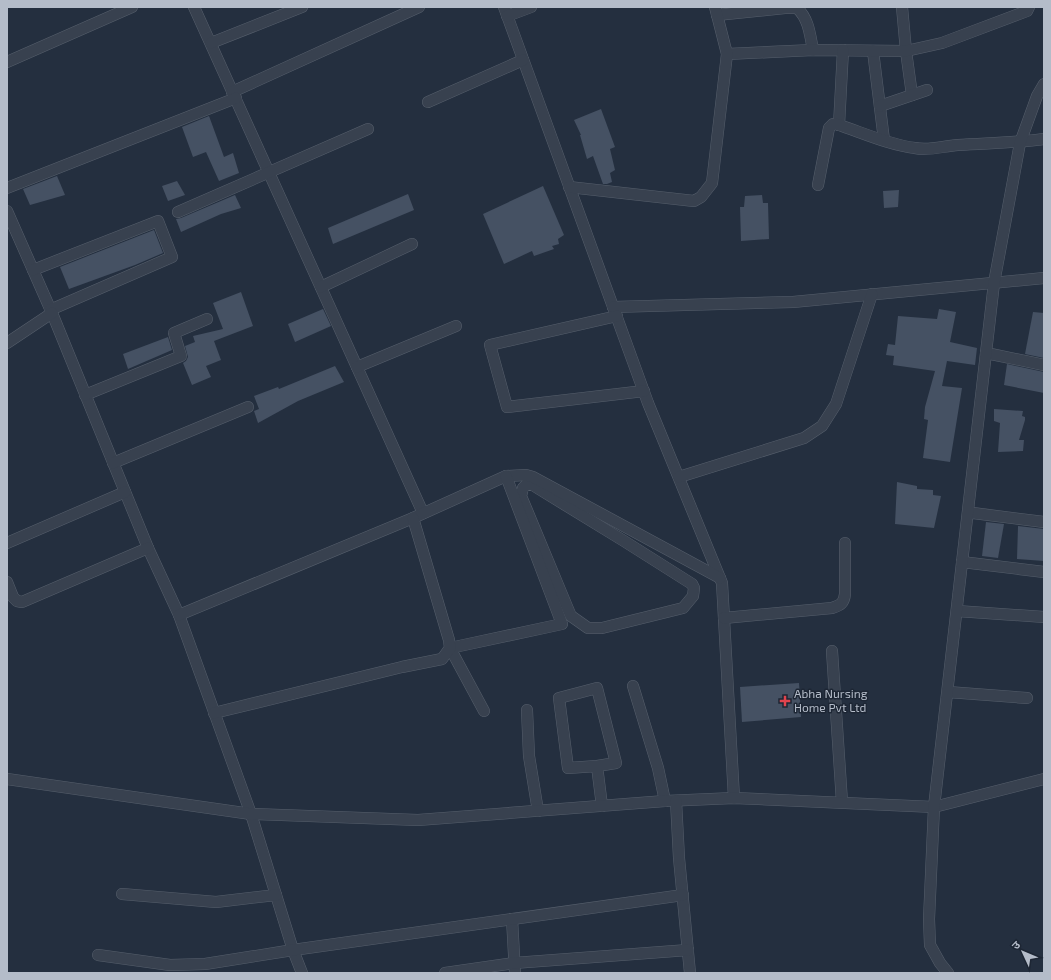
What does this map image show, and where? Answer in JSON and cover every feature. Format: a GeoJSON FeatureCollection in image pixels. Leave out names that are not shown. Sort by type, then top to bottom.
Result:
{"type":"FeatureCollection","features":[{"type":"Feature","properties":{"kind":"street"},"geometry":{"type":"LineString","coordinates":[[7,62],[132,7]]}},
{"type":"Feature","properties":{"kind":"street"},"geometry":{"type":"LineString","coordinates":[[194,7],[357,367],[418,515],[450,648],[484,711]]}},
{"type":"Feature","properties":{"kind":"street"},"geometry":{"type":"LineString","coordinates":[[211,43],[302,7]]}},
{"type":"Feature","properties":{"kind":"street"},"geometry":{"type":"LineString","coordinates":[[7,188],[234,95],[419,7]]}},
{"type":"Feature","properties":{"kind":"street"},"geometry":{"type":"LineString","coordinates":[[531,7],[505,12],[644,391],[722,584],[734,798]]}},
{"type":"Feature","properties":{"kind":"street"},"geometry":{"type":"LineString","coordinates":[[902,7],[912,95]]}},
{"type":"Feature","properties":{"kind":"street"},"geometry":{"type":"LineString","coordinates":[[727,54],[813,50],[906,51],[942,43],[1027,11],[1030,7]]}},
{"type":"Feature","properties":{"kind":"street"},"geometry":{"type":"LineString","coordinates":[[569,187],[694,201],[701,197],[712,183],[727,54],[716,11],[797,8],[803,14],[807,23],[813,50]]}},
{"type":"Feature","properties":{"kind":"street"},"geometry":{"type":"LineString","coordinates":[[839,125],[843,50]]}},
{"type":"Feature","properties":{"kind":"street"},"geometry":{"type":"LineString","coordinates":[[873,51],[884,140]]}},
{"type":"Feature","properties":{"kind":"street"},"geometry":{"type":"LineString","coordinates":[[428,102],[523,60]]}},
{"type":"Feature","properties":{"kind":"street"},"geometry":{"type":"LineString","coordinates":[[948,973],[940,964],[930,946],[929,919],[934,807],[994,283],[1020,143],[1037,96],[1044,84]]}},
{"type":"Feature","properties":{"kind":"street"},"geometry":{"type":"LineString","coordinates":[[880,106],[927,90]]}},
{"type":"Feature","properties":{"kind":"street"},"geometry":{"type":"LineString","coordinates":[[818,185],[829,128],[833,124],[903,146],[932,150],[956,145],[1020,143],[1044,139]]}},
{"type":"Feature","properties":{"kind":"street"},"geometry":{"type":"LineString","coordinates":[[178,212],[368,129]]}},
{"type":"Feature","properties":{"kind":"street"},"geometry":{"type":"LineString","coordinates":[[8,215],[51,311],[148,548],[179,615],[251,814],[293,950],[302,973]]}},
{"type":"Feature","properties":{"kind":"street"},"geometry":{"type":"LineString","coordinates":[[7,343],[51,311],[172,257],[158,220],[33,270]]}},
{"type":"Feature","properties":{"kind":"street"},"geometry":{"type":"LineString","coordinates":[[321,287],[412,244]]}},
{"type":"Feature","properties":{"kind":"street"},"geometry":{"type":"LineString","coordinates":[[644,391],[507,407],[490,345],[615,312],[794,302],[1044,278]]}},
{"type":"Feature","properties":{"kind":"street"},"geometry":{"type":"LineString","coordinates":[[678,477],[804,438],[822,426],[836,404],[872,294]]}},
{"type":"Feature","properties":{"kind":"street"},"geometry":{"type":"LineString","coordinates":[[85,396],[181,356],[174,333],[207,319]]}},
{"type":"Feature","properties":{"kind":"street"},"geometry":{"type":"LineString","coordinates":[[357,367],[456,326]]}},
{"type":"Feature","properties":{"kind":"street"},"geometry":{"type":"LineString","coordinates":[[986,353],[1044,365]]}},
{"type":"Feature","properties":{"kind":"street"},"geometry":{"type":"LineString","coordinates":[[113,463],[248,407]]}},
{"type":"Feature","properties":{"kind":"street"},"geometry":{"type":"LineString","coordinates":[[179,615],[418,515],[506,476],[526,475],[533,477],[720,578]]}},
{"type":"Feature","properties":{"kind":"street"},"geometry":{"type":"LineString","coordinates":[[450,648],[562,624],[506,476]]}},
{"type":"Feature","properties":{"kind":"street"},"geometry":{"type":"LineString","coordinates":[[527,484],[531,484],[610,532],[692,584],[694,588],[693,596],[683,608],[602,628],[588,628],[571,616],[521,496],[523,488],[527,484]]}},
{"type":"Feature","properties":{"kind":"street"},"geometry":{"type":"LineString","coordinates":[[7,543],[125,492]]}},
{"type":"Feature","properties":{"kind":"street"},"geometry":{"type":"LineString","coordinates":[[968,514],[973,513],[1044,522]]}},
{"type":"Feature","properties":{"kind":"street"},"geometry":{"type":"LineString","coordinates":[[610,532],[617,522]]}},
{"type":"Feature","properties":{"kind":"street"},"geometry":{"type":"LineString","coordinates":[[724,618],[840,606],[844,601],[845,594],[845,543]]}},
{"type":"Feature","properties":{"kind":"street"},"geometry":{"type":"LineString","coordinates":[[7,582],[13,597],[17,602],[22,602],[148,548]]}},
{"type":"Feature","properties":{"kind":"street"},"geometry":{"type":"LineString","coordinates":[[962,562],[1044,572]]}},
{"type":"Feature","properties":{"kind":"street"},"geometry":{"type":"LineString","coordinates":[[957,611],[1044,617]]}},
{"type":"Feature","properties":{"kind":"street"},"geometry":{"type":"LineString","coordinates":[[214,713],[442,659],[450,648]]}},
{"type":"Feature","properties":{"kind":"street"},"geometry":{"type":"LineString","coordinates":[[832,651],[842,802]]}},
{"type":"Feature","properties":{"kind":"street"},"geometry":{"type":"LineString","coordinates":[[633,686],[658,768],[671,801],[683,895],[690,973]]}},
{"type":"Feature","properties":{"kind":"street"},"geometry":{"type":"LineString","coordinates":[[597,688],[616,763],[597,766],[568,768],[559,698],[597,688]]}},
{"type":"Feature","properties":{"kind":"street"},"geometry":{"type":"LineString","coordinates":[[948,692],[1027,698]]}},
{"type":"Feature","properties":{"kind":"street"},"geometry":{"type":"LineString","coordinates":[[527,710],[529,756],[538,811]]}},
{"type":"Feature","properties":{"kind":"street"},"geometry":{"type":"LineString","coordinates":[[597,766],[602,806]]}},
{"type":"Feature","properties":{"kind":"street"},"geometry":{"type":"LineString","coordinates":[[7,779],[251,814],[418,820],[671,801],[734,798],[934,807],[1044,779]]}},
{"type":"Feature","properties":{"kind":"street"},"geometry":{"type":"LineString","coordinates":[[122,894],[216,902],[276,896]]}},
{"type":"Feature","properties":{"kind":"street"},"geometry":{"type":"LineString","coordinates":[[98,955],[170,966],[205,964],[512,918],[683,895]]}},
{"type":"Feature","properties":{"kind":"street"},"geometry":{"type":"LineString","coordinates":[[512,918],[515,968]]}},
{"type":"Feature","properties":{"kind":"street"},"geometry":{"type":"LineString","coordinates":[[445,973],[515,968],[688,950]]}},
{"type":"Feature","properties":{"kind":"building"},"geometry":{"type":"Polygon","coordinates":[[[601,109],[615,147],[610,149],[615,170],[610,173],[612,182],[607,184],[603,184],[593,156],[587,159],[581,135],[574,120],[601,109]]]}},
{"type":"Feature","properties":{"kind":"building"},"geometry":{"type":"Polygon","coordinates":[[[209,116],[224,157],[233,153],[239,173],[219,181],[206,152],[193,157],[182,127],[209,116]]]}},
{"type":"Feature","properties":{"kind":"building"},"geometry":{"type":"Polygon","coordinates":[[[57,176],[65,195],[30,205],[23,189],[57,176]]]}},
{"type":"Feature","properties":{"kind":"building"},"geometry":{"type":"Polygon","coordinates":[[[177,181],[185,195],[168,201],[162,186],[177,181]]]}},
{"type":"Feature","properties":{"kind":"building"},"geometry":{"type":"Polygon","coordinates":[[[543,186],[564,235],[558,239],[559,244],[552,246],[554,249],[534,256],[532,251],[504,264],[483,214],[543,186]]]}},
{"type":"Feature","properties":{"kind":"building"},"geometry":{"type":"Polygon","coordinates":[[[899,190],[898,207],[884,208],[883,191],[899,190]]]}},
{"type":"Feature","properties":{"kind":"building"},"geometry":{"type":"Polygon","coordinates":[[[408,194],[414,210],[333,244],[328,228],[408,194]]]}},
{"type":"Feature","properties":{"kind":"building"},"geometry":{"type":"Polygon","coordinates":[[[235,195],[241,208],[221,214],[181,232],[176,219],[235,195]]]}},
{"type":"Feature","properties":{"kind":"building"},"geometry":{"type":"Polygon","coordinates":[[[762,195],[763,203],[768,203],[769,239],[741,241],[740,207],[744,207],[745,196],[762,195]]]}},
{"type":"Feature","properties":{"kind":"building"},"geometry":{"type":"Polygon","coordinates":[[[154,230],[163,253],[69,289],[60,267],[154,230]]]}},
{"type":"Feature","properties":{"kind":"building"},"geometry":{"type":"Polygon","coordinates":[[[241,292],[253,326],[214,341],[221,360],[206,366],[211,377],[192,385],[183,363],[188,357],[185,346],[195,342],[193,336],[223,329],[213,303],[241,292]]]}},
{"type":"Feature","properties":{"kind":"building"},"geometry":{"type":"Polygon","coordinates":[[[323,309],[331,326],[295,342],[288,324],[323,309]]]}},
{"type":"Feature","properties":{"kind":"building"},"geometry":{"type":"Polygon","coordinates":[[[939,309],[956,312],[950,342],[977,348],[975,365],[947,361],[942,386],[962,388],[950,462],[923,458],[928,420],[924,419],[925,407],[935,371],[893,365],[894,356],[886,355],[888,344],[895,345],[898,316],[937,319],[939,309]]]}},
{"type":"Feature","properties":{"kind":"building"},"geometry":{"type":"Polygon","coordinates":[[[1033,312],[1044,313],[1044,358],[1025,354],[1033,312]]]}},
{"type":"Feature","properties":{"kind":"building"},"geometry":{"type":"Polygon","coordinates":[[[168,337],[172,350],[128,369],[123,354],[168,337]]]}},
{"type":"Feature","properties":{"kind":"building"},"geometry":{"type":"Polygon","coordinates":[[[1007,364],[1044,372],[1044,393],[1004,385],[1007,364]]]}},
{"type":"Feature","properties":{"kind":"building"},"geometry":{"type":"Polygon","coordinates":[[[335,366],[344,382],[298,401],[258,423],[254,411],[259,409],[254,396],[278,387],[279,389],[335,366]]]}},
{"type":"Feature","properties":{"kind":"building"},"geometry":{"type":"Polygon","coordinates":[[[994,409],[1023,411],[1022,416],[1025,417],[1025,420],[1019,440],[1024,440],[1023,451],[998,452],[1000,423],[994,421],[994,409]]]}},
{"type":"Feature","properties":{"kind":"building"},"geometry":{"type":"Polygon","coordinates":[[[897,482],[917,486],[917,489],[933,490],[933,495],[941,496],[934,528],[895,524],[897,482]]]}},
{"type":"Feature","properties":{"kind":"building"},"geometry":{"type":"Polygon","coordinates":[[[986,522],[1004,524],[998,558],[982,556],[986,522]]]}},
{"type":"Feature","properties":{"kind":"building"},"geometry":{"type":"Polygon","coordinates":[[[1018,526],[1044,529],[1044,561],[1017,559],[1018,526]]]}},
{"type":"Feature","properties":{"kind":"building"},"geometry":{"type":"Polygon","coordinates":[[[799,683],[801,717],[742,722],[740,687],[799,683]]]}},
{"type":"Feature","properties":{"kind":"place","name":"Abha Nursing Home Pvt Ltd"},"geometry":{"type":"Point","coordinates":[785,701]}}]}
